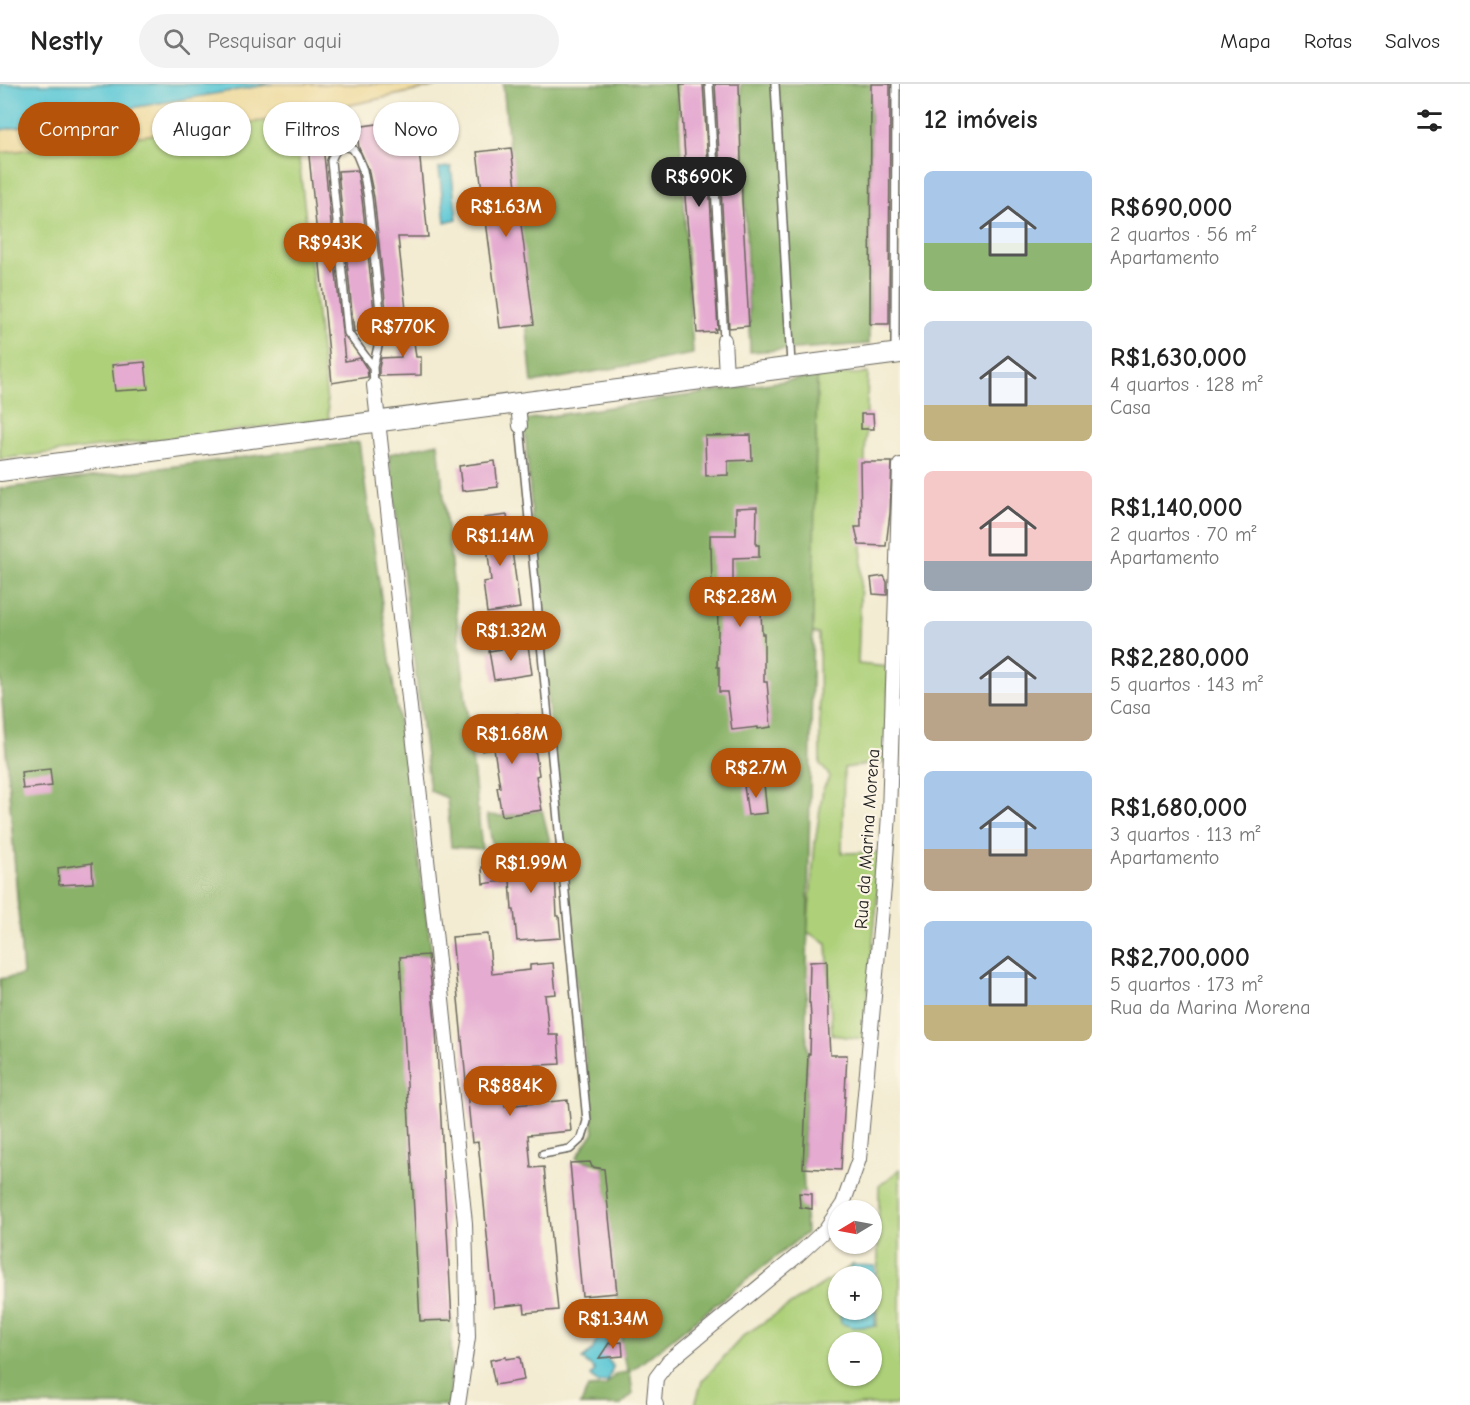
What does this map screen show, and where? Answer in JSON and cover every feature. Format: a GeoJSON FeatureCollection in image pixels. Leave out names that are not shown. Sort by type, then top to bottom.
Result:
{"type":"FeatureCollection","features":[{"type":"Feature","properties":{"kind":"main road"},"geometry":{"type":"LineString","coordinates":[[0,471],[898,353]]}},
{"type":"Feature","properties":{"kind":"street"},"geometry":{"type":"LineString","coordinates":[[724,340],[726,375]]}},
{"type":"Feature","properties":{"kind":"street"},"geometry":{"type":"LineString","coordinates":[[374,386],[465,1223],[468,1336],[458,1405]]}},
{"type":"Feature","properties":{"kind":"street"},"geometry":{"type":"LineString","coordinates":[[518,403],[520,426]]}},
{"type":"Feature","properties":{"kind":"street","name":"Rua da Marina Morena"},"geometry":{"type":"LineString","coordinates":[[844,1200],[859,1159],[884,887],[889,814],[900,465]]}},
{"type":"Feature","properties":{"kind":"street","name":"Rua da Marina Morena"},"geometry":{"type":"LineString","coordinates":[[656,1405],[654,1401],[656,1378],[668,1362],[798,1256],[828,1226]]}},
{"type":"Feature","properties":{"kind":"lane"},"geometry":{"type":"LineString","coordinates":[[710,84],[724,340]]}},
{"type":"Feature","properties":{"kind":"lane"},"geometry":{"type":"LineString","coordinates":[[775,84],[791,366]]}},
{"type":"Feature","properties":{"kind":"lane"},"geometry":{"type":"LineString","coordinates":[[896,84],[898,353]]}},
{"type":"Feature","properties":{"kind":"lane"},"geometry":{"type":"LineString","coordinates":[[373,367],[348,333],[331,161],[334,152],[346,146],[352,148],[357,155],[363,170],[368,198],[382,330],[373,367],[374,386]]}},
{"type":"Feature","properties":{"kind":"lane"},"geometry":{"type":"LineString","coordinates":[[520,426],[587,1121],[582,1138],[570,1149],[543,1154]]}},
{"type":"Feature","properties":{"kind":"green space"},"geometry":{"type":"Polygon","coordinates":[[[503,84],[677,84],[693,354],[532,383],[503,84]]]}},
{"type":"Feature","properties":{"kind":"green space"},"geometry":{"type":"Polygon","coordinates":[[[741,84],[871,84],[869,344],[750,352],[741,84]]]}},
{"type":"Feature","properties":{"kind":"green space"},"geometry":{"type":"Polygon","coordinates":[[[263,121],[263,156],[299,156],[329,419],[0,459],[0,153],[18,151],[18,156],[140,156],[140,136],[152,134],[152,156],[251,156],[251,122],[263,121]]]}},
{"type":"Feature","properties":{"kind":"green space"},"geometry":{"type":"Polygon","coordinates":[[[868,373],[858,664],[889,667],[885,762],[844,768],[842,853],[882,852],[863,1039],[832,1035],[827,943],[807,932],[815,843],[823,789],[830,776],[820,764],[819,634],[812,632],[817,376],[868,373]]]}},
{"type":"Feature","properties":{"kind":"green space"},"geometry":{"type":"Polygon","coordinates":[[[817,376],[806,1030],[808,1054],[803,1168],[806,1233],[630,1372],[633,1394],[621,1405],[579,1405],[588,1387],[605,1386],[616,1374],[629,1372],[623,1356],[603,1166],[576,1158],[594,1132],[560,845],[524,420],[817,376]]]}},
{"type":"Feature","properties":{"kind":"green space"},"geometry":{"type":"Polygon","coordinates":[[[359,442],[432,955],[401,957],[420,1321],[452,1320],[450,1405],[0,1405],[0,979],[23,975],[0,673],[0,489],[359,442]]]}},
{"type":"Feature","properties":{"kind":"green space"},"geometry":{"type":"Polygon","coordinates":[[[438,443],[482,849],[451,847],[447,798],[430,791],[389,454],[438,443]]]}},
{"type":"Feature","properties":{"kind":"green space"},"geometry":{"type":"Polygon","coordinates":[[[542,810],[551,846],[493,849],[487,815],[502,816],[542,810]]]}},
{"type":"Feature","properties":{"kind":"green space"},"geometry":{"type":"Polygon","coordinates":[[[900,1169],[900,1405],[695,1405],[702,1381],[744,1335],[828,1281],[828,1320],[841,1320],[841,1323],[853,1327],[877,1326],[877,1320],[882,1320],[882,1266],[878,1266],[878,1254],[882,1254],[882,1200],[879,1200],[879,1186],[900,1169]]]}},
{"type":"Feature","properties":{"kind":"sand"},"geometry":{"type":"Polygon","coordinates":[[[268,84],[447,84],[361,103],[263,102],[263,121],[251,122],[251,102],[158,102],[268,84]]]}},
{"type":"Feature","properties":{"kind":"sand"},"geometry":{"type":"Polygon","coordinates":[[[152,103],[152,134],[140,136],[140,105],[152,103]]]}},
{"type":"Feature","properties":{"kind":"sand"},"geometry":{"type":"Polygon","coordinates":[[[18,125],[18,151],[0,153],[0,128],[18,125]]]}},
{"type":"Feature","properties":{"kind":"water"},"geometry":{"type":"Polygon","coordinates":[[[0,84],[273,84],[166,102],[152,102],[152,104],[140,106],[140,102],[18,102],[18,127],[0,130],[0,84]]]}},
{"type":"Feature","properties":{"kind":"water"},"geometry":{"type":"Polygon","coordinates":[[[451,167],[457,219],[445,222],[439,168],[451,167]]]}},
{"type":"Feature","properties":{"kind":"water"},"geometry":{"type":"Polygon","coordinates":[[[841,1320],[875,1320],[875,1326],[852,1327],[841,1323],[841,1320]]]}},
{"type":"Feature","properties":{"kind":"water"},"geometry":{"type":"Polygon","coordinates":[[[603,1337],[609,1343],[603,1352],[613,1367],[608,1381],[598,1383],[591,1376],[595,1370],[582,1359],[592,1351],[597,1339],[603,1337]]]}},
{"type":"Feature","properties":{"kind":"building"},"geometry":{"type":"Polygon","coordinates":[[[680,84],[703,84],[718,329],[715,329],[716,332],[697,333],[684,186],[687,186],[680,84]]]}},
{"type":"Feature","properties":{"kind":"building"},"geometry":{"type":"Polygon","coordinates":[[[715,84],[739,84],[749,326],[729,328],[715,84]]]}},
{"type":"Feature","properties":{"kind":"building"},"geometry":{"type":"Polygon","coordinates":[[[871,84],[890,84],[889,324],[870,324],[871,84]]]}},
{"type":"Feature","properties":{"kind":"building"},"geometry":{"type":"Polygon","coordinates":[[[373,125],[373,156],[420,156],[428,237],[398,237],[408,328],[388,329],[374,197],[368,168],[361,152],[361,126],[373,125]]]}},
{"type":"Feature","properties":{"kind":"building"},"geometry":{"type":"Polygon","coordinates":[[[511,148],[534,324],[500,328],[477,152],[511,148]]]}},
{"type":"Feature","properties":{"kind":"building"},"geometry":{"type":"Polygon","coordinates":[[[309,156],[324,156],[345,361],[360,358],[367,369],[368,377],[332,383],[309,156]]]}},
{"type":"Feature","properties":{"kind":"building"},"geometry":{"type":"Polygon","coordinates":[[[357,170],[376,330],[354,332],[338,171],[357,170]]]}},
{"type":"Feature","properties":{"kind":"building"},"geometry":{"type":"Polygon","coordinates":[[[412,327],[416,357],[421,357],[421,375],[379,376],[381,358],[401,357],[397,329],[412,327]]]}},
{"type":"Feature","properties":{"kind":"building"},"geometry":{"type":"Polygon","coordinates":[[[145,362],[148,389],[115,391],[112,365],[145,362]]]}},
{"type":"Feature","properties":{"kind":"building"},"geometry":{"type":"Polygon","coordinates":[[[861,414],[873,414],[874,429],[861,429],[861,414]]]}},
{"type":"Feature","properties":{"kind":"building"},"geometry":{"type":"Polygon","coordinates":[[[751,435],[752,460],[728,461],[728,475],[706,476],[705,436],[751,435]]]}},
{"type":"Feature","properties":{"kind":"building"},"geometry":{"type":"Polygon","coordinates":[[[495,461],[498,487],[462,491],[459,466],[495,461]]]}},
{"type":"Feature","properties":{"kind":"building"},"geometry":{"type":"Polygon","coordinates":[[[860,462],[892,462],[886,546],[859,545],[855,527],[861,527],[860,462]]]}},
{"type":"Feature","properties":{"kind":"building"},"geometry":{"type":"Polygon","coordinates":[[[757,507],[756,545],[759,545],[759,557],[733,558],[733,589],[760,588],[762,634],[764,634],[764,682],[767,682],[771,727],[732,730],[727,692],[719,692],[717,588],[712,588],[710,535],[736,535],[736,508],[757,507]]]}},
{"type":"Feature","properties":{"kind":"building"},"geometry":{"type":"Polygon","coordinates":[[[507,515],[520,608],[487,613],[483,582],[491,581],[484,518],[507,515]]]}},
{"type":"Feature","properties":{"kind":"building"},"geometry":{"type":"Polygon","coordinates":[[[884,576],[887,582],[887,595],[873,594],[871,578],[884,576]]]}},
{"type":"Feature","properties":{"kind":"building"},"geometry":{"type":"Polygon","coordinates":[[[528,645],[532,674],[494,680],[489,651],[528,645]]]}},
{"type":"Feature","properties":{"kind":"building"},"geometry":{"type":"Polygon","coordinates":[[[518,714],[524,749],[535,748],[539,775],[536,776],[542,810],[502,816],[494,749],[482,751],[477,722],[518,714]]]}},
{"type":"Feature","properties":{"kind":"building"},"geometry":{"type":"Polygon","coordinates":[[[50,769],[52,786],[23,789],[21,772],[50,769]]]}},
{"type":"Feature","properties":{"kind":"building"},"geometry":{"type":"Polygon","coordinates":[[[764,784],[767,813],[748,815],[744,786],[764,784]]]}},
{"type":"Feature","properties":{"kind":"building"},"geometry":{"type":"Polygon","coordinates":[[[554,852],[557,916],[559,916],[561,938],[517,941],[510,880],[483,884],[482,867],[511,865],[510,855],[554,852]]]}},
{"type":"Feature","properties":{"kind":"building"},"geometry":{"type":"Polygon","coordinates":[[[92,863],[93,883],[59,885],[58,868],[92,863]]]}},
{"type":"Feature","properties":{"kind":"building"},"geometry":{"type":"Polygon","coordinates":[[[488,934],[492,974],[530,970],[530,965],[553,963],[556,994],[545,995],[549,1035],[558,1035],[560,1064],[501,1067],[505,1106],[568,1100],[571,1131],[528,1135],[531,1168],[544,1167],[558,1310],[525,1313],[524,1304],[494,1307],[478,1142],[472,1143],[452,937],[488,934]]]}},
{"type":"Feature","properties":{"kind":"building"},"geometry":{"type":"Polygon","coordinates":[[[428,955],[436,1030],[452,1320],[420,1321],[400,957],[428,955]]]}},
{"type":"Feature","properties":{"kind":"building"},"geometry":{"type":"Polygon","coordinates":[[[827,961],[830,1055],[847,1055],[841,1170],[803,1168],[808,1054],[810,1054],[810,962],[827,961]]]}},
{"type":"Feature","properties":{"kind":"building"},"geometry":{"type":"Polygon","coordinates":[[[590,1162],[592,1167],[604,1169],[617,1293],[582,1296],[570,1163],[590,1162]]]}},
{"type":"Feature","properties":{"kind":"building"},"geometry":{"type":"Polygon","coordinates":[[[799,1193],[812,1194],[812,1209],[800,1207],[799,1193]]]}},
{"type":"Feature","properties":{"kind":"building"},"geometry":{"type":"Polygon","coordinates":[[[622,1342],[623,1356],[599,1358],[609,1343],[622,1342]]]}},
{"type":"Feature","properties":{"kind":"building"},"geometry":{"type":"Polygon","coordinates":[[[506,1357],[506,1359],[520,1357],[524,1380],[495,1385],[490,1360],[506,1357]]]}}]}
